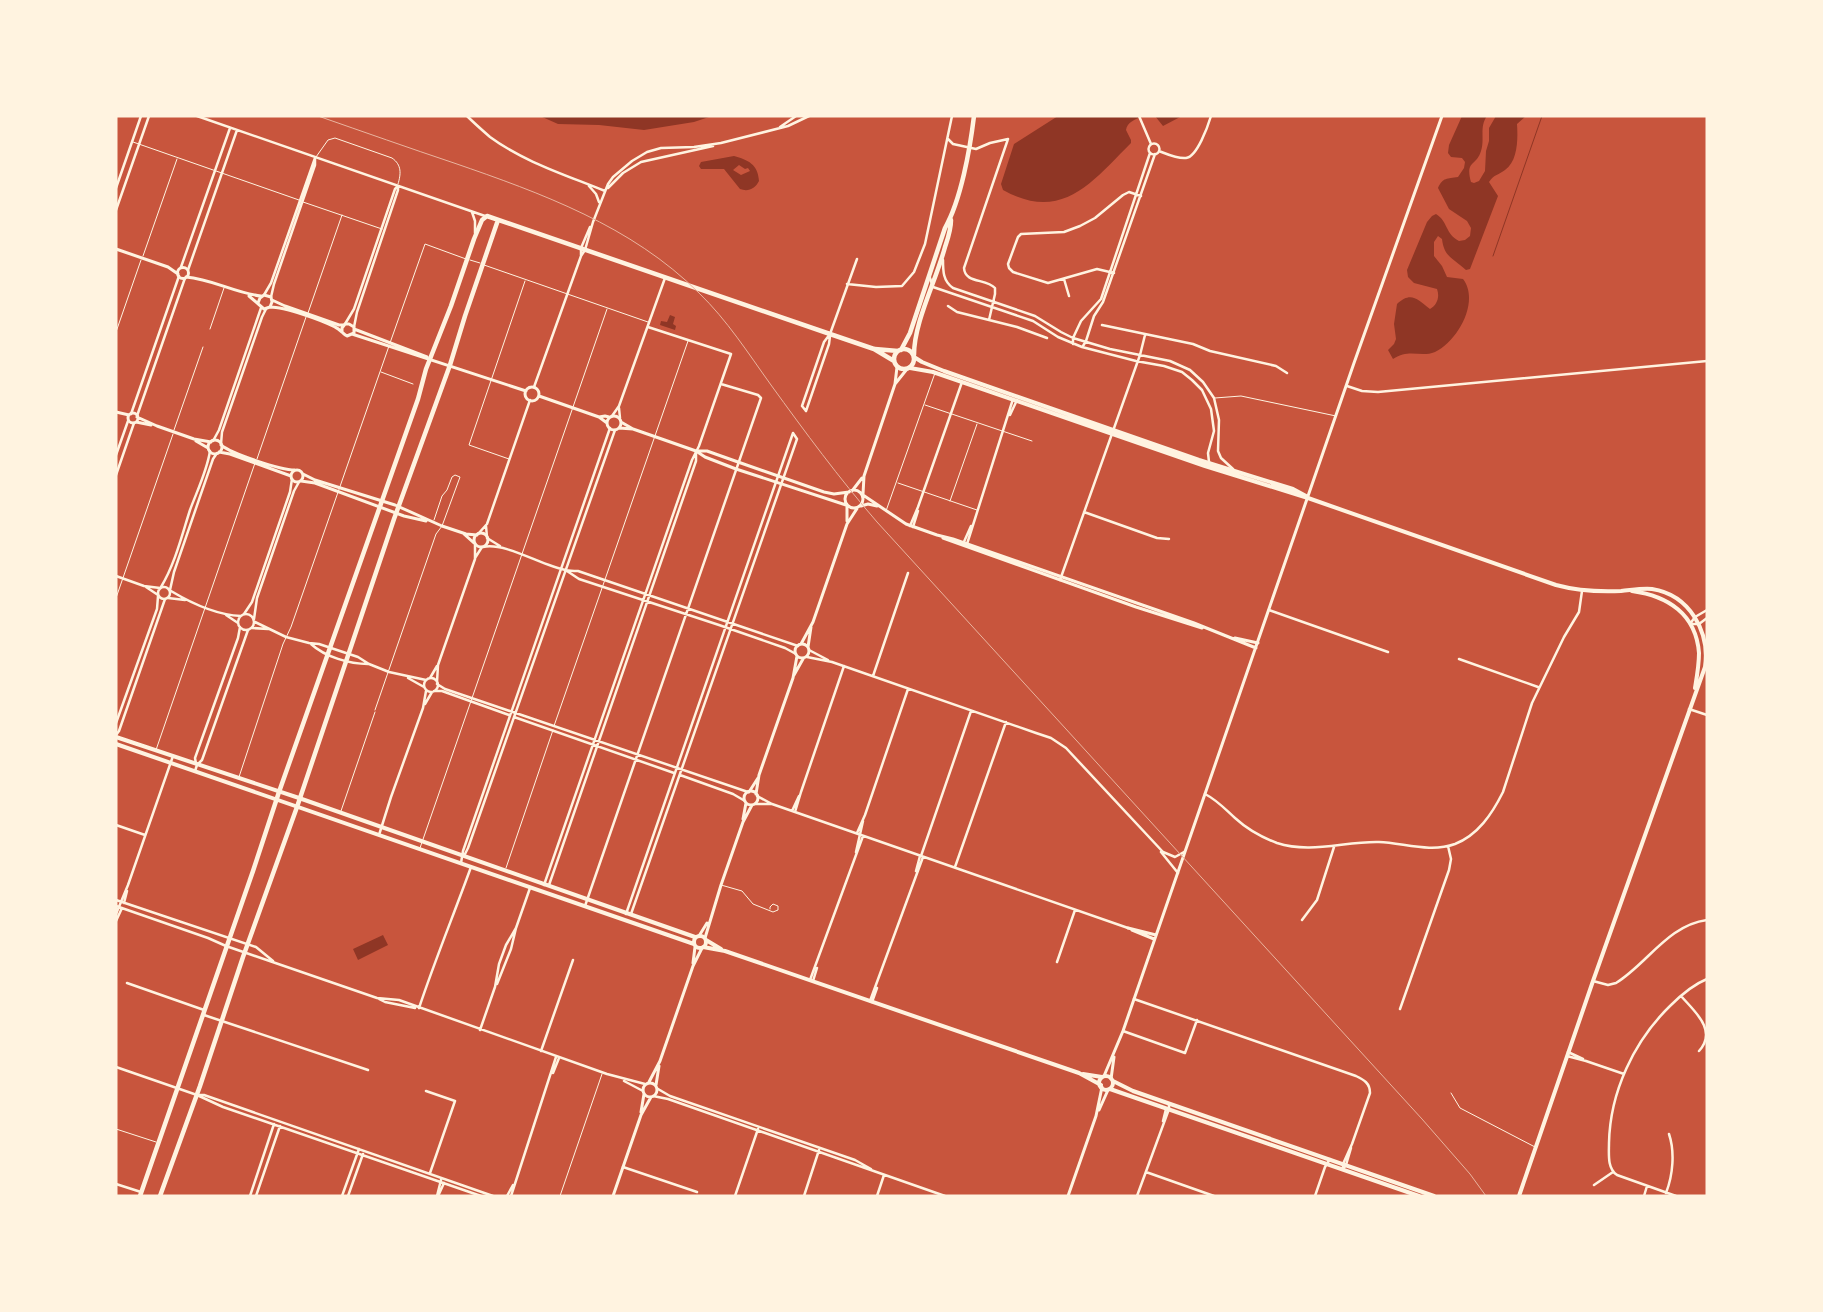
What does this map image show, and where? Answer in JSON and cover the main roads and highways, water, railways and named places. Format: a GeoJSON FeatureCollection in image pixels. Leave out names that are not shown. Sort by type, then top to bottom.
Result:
{"type":"FeatureCollection","features":[{"type":"Feature","properties":{"kind":"highway"},"geometry":{"type":"LineString","coordinates":[[140,1194],[327,654],[418,400],[430,359],[482,221],[487,216],[874,349],[894,361],[897,366],[908,368],[913,364],[915,335],[933,287],[951,228],[951,219],[974,116]]}},
{"type":"Feature","properties":{"kind":"highway"},"geometry":{"type":"LineString","coordinates":[[894,361],[894,357],[910,333],[946,228],[951,219]]}},
{"type":"Feature","properties":{"kind":"highway"},"geometry":{"type":"LineString","coordinates":[[160,1196],[297,807],[399,507],[450,365],[498,220]]}},
{"type":"Feature","properties":{"kind":"highway"},"geometry":{"type":"LineString","coordinates":[[874,349],[908,350],[914,356]]}},
{"type":"Feature","properties":{"kind":"main road"},"geometry":{"type":"LineString","coordinates":[[914,356],[930,366],[962,380]]}},
{"type":"Feature","properties":{"kind":"main road"},"geometry":{"type":"LineString","coordinates":[[908,368],[962,380],[1211,468],[1308,498],[1556,585],[1582,591],[1652,589],[1669,594],[1685,606],[1695,617],[1705,641],[1706,659],[1702,676],[1695,691],[1518,1196]]}},
{"type":"Feature","properties":{"kind":"main road"},"geometry":{"type":"LineString","coordinates":[[1112,432],[1294,489],[1308,498]]}},
{"type":"Feature","properties":{"kind":"main road"},"geometry":{"type":"LineString","coordinates":[[1625,590],[1645,593],[1664,599],[1679,610],[1690,624],[1696,636],[1699,655],[1695,691]]}},
{"type":"Feature","properties":{"kind":"main road"},"geometry":{"type":"LineString","coordinates":[[116,736],[382,827],[422,843],[628,915],[705,939],[725,951]]}},
{"type":"Feature","properties":{"kind":"main road"},"geometry":{"type":"LineString","coordinates":[[116,744],[702,948],[725,951],[1079,1073],[1109,1090],[1168,1106]]}},
{"type":"Feature","properties":{"kind":"main road"},"geometry":{"type":"LineString","coordinates":[[544,885],[544,892]]}},
{"type":"Feature","properties":{"kind":"main road"},"geometry":{"type":"LineString","coordinates":[[544,892],[549,887]]}},
{"type":"Feature","properties":{"kind":"main road"},"geometry":{"type":"LineString","coordinates":[[626,921],[628,915]]}},
{"type":"Feature","properties":{"kind":"main road"},"geometry":{"type":"LineString","coordinates":[[694,945],[697,937]]}},
{"type":"Feature","properties":{"kind":"main road"},"geometry":{"type":"LineString","coordinates":[[702,948],[705,939]]}},
{"type":"Feature","properties":{"kind":"main road"},"geometry":{"type":"LineString","coordinates":[[1079,1073],[1108,1076],[1112,1080],[1168,1106],[1326,1162],[1344,1166],[1433,1196]]}},
{"type":"Feature","properties":{"kind":"main road"},"geometry":{"type":"LineString","coordinates":[[1101,1086],[1099,1082],[1103,1076]]}},
{"type":"Feature","properties":{"kind":"main road"},"geometry":{"type":"LineString","coordinates":[[1109,1090],[1113,1086],[1112,1080]]}},
{"type":"Feature","properties":{"kind":"main road"},"geometry":{"type":"LineString","coordinates":[[1344,1166],[1420,1196]]}},
{"type":"Feature","properties":{"kind":"waterway"},"geometry":{"type":"LineString","coordinates":[[1493,256],[1542,116]]}},
{"type":"Feature","properties":{"kind":"railway"},"geometry":{"type":"LineString","coordinates":[[318,116],[487,174],[584,214],[615,230],[645,249],[673,269],[699,293],[728,326],[823,455],[877,522],[1422,1119],[1470,1174],[1486,1196]]}}]}
